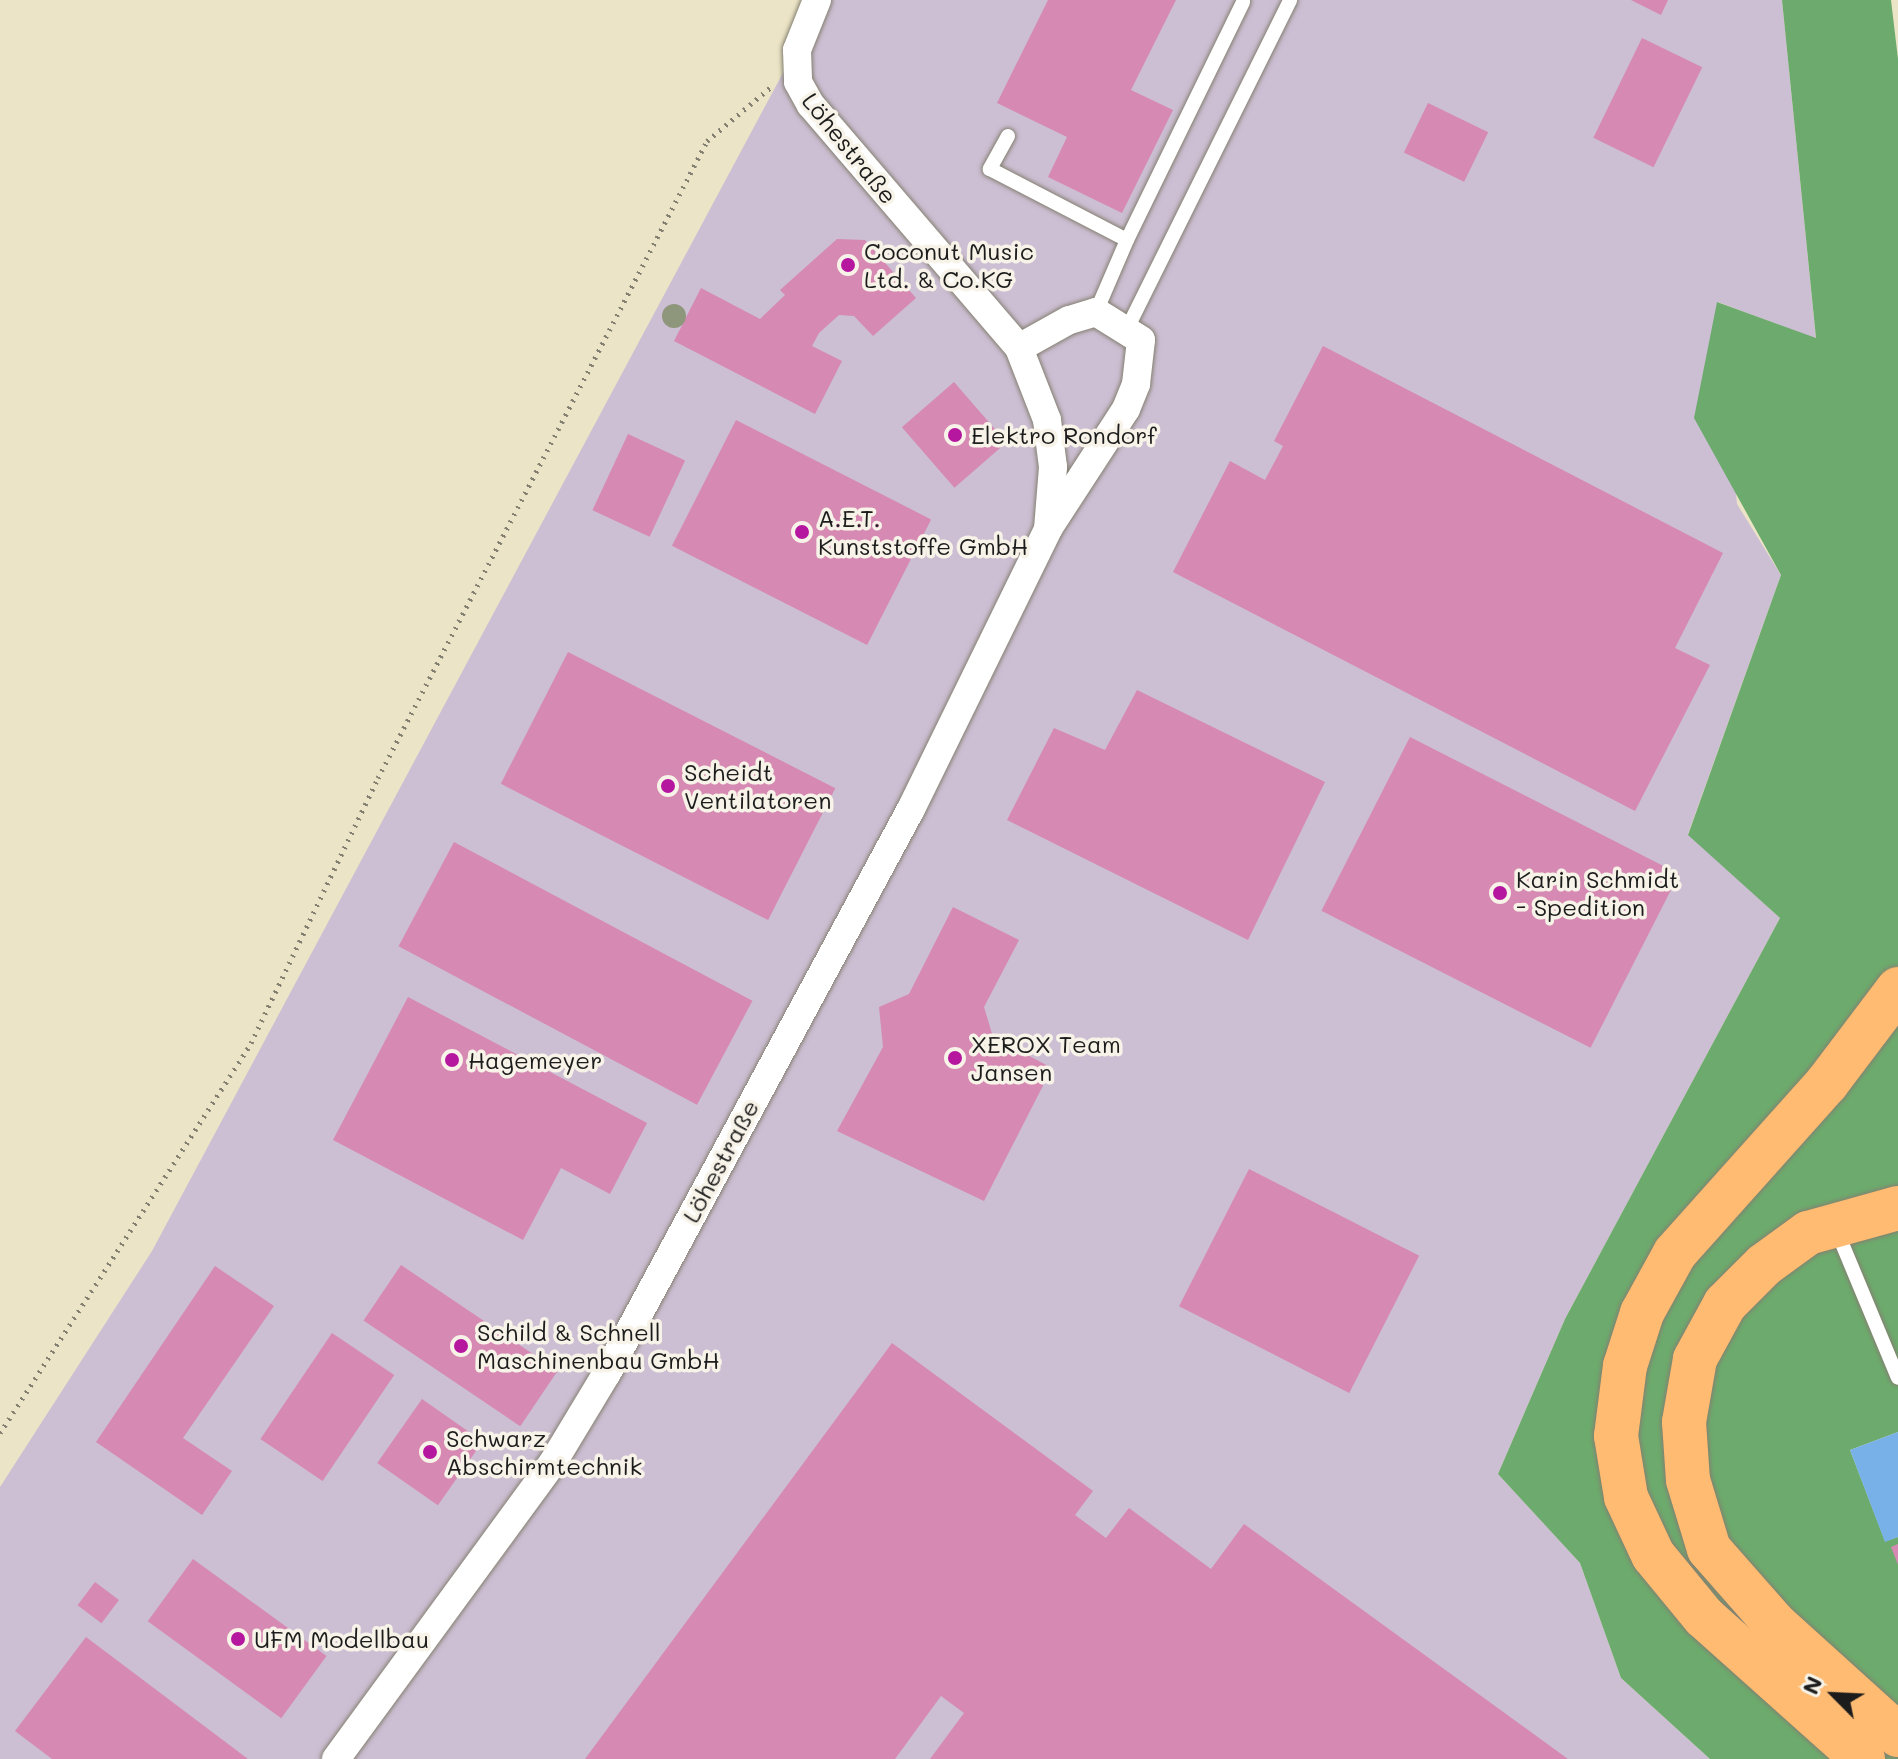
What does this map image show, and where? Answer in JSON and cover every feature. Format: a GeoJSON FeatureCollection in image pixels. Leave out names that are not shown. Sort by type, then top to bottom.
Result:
{"type":"FeatureCollection","features":[{"type":"Feature","properties":{"kind":"highway"},"geometry":{"type":"LineString","coordinates":[[1863,1759],[1704,1617],[1653,1555],[1626,1497],[1616,1436],[1629,1353],[1642,1313],[1675,1253],[1827,1083],[1898,989]]}},
{"type":"Feature","properties":{"kind":"highway"},"geometry":{"type":"LineString","coordinates":[[1898,1208],[1808,1233],[1725,1304],[1695,1359],[1684,1422],[1688,1480],[1709,1549],[1774,1623],[1898,1735]]}},
{"type":"Feature","properties":{"kind":"street","name":"Löhestraße"},"geometry":{"type":"LineString","coordinates":[[816,2],[797,50],[798,82],[811,105],[1019,348],[1047,420],[1053,467],[1048,529]]}},
{"type":"Feature","properties":{"kind":"street"},"geometry":{"type":"LineString","coordinates":[[1019,348],[1069,320],[1096,312],[1126,331]]}},
{"type":"Feature","properties":{"kind":"street","name":"Löhestraße"},"geometry":{"type":"LineString","coordinates":[[336,1759],[552,1464],[607,1373],[911,809],[1048,529],[1136,384],[1141,340],[1126,331]]}},
{"type":"Feature","properties":{"kind":"lane"},"geometry":{"type":"LineString","coordinates":[[1126,331],[1290,0]]}},
{"type":"Feature","properties":{"kind":"lane"},"geometry":{"type":"LineString","coordinates":[[1096,312],[1127,240],[1243,2]]}},
{"type":"Feature","properties":{"kind":"lane"},"geometry":{"type":"LineString","coordinates":[[1008,136],[990,169],[1127,240]]}},
{"type":"Feature","properties":{"kind":"lane"},"geometry":{"type":"LineString","coordinates":[[1834,1224],[1898,1378]]}},
{"type":"Feature","properties":{"kind":"path"},"geometry":{"type":"LineString","coordinates":[[0,1433],[251,1043],[378,778],[707,141],[764,89],[798,82]]}},
{"type":"Feature","properties":{"kind":"shaded area"},"geometry":{"type":"Polygon","coordinates":[[[822,0],[1782,0],[1816,339],[1718,302],[1737,504],[1781,575],[1688,834],[1780,918],[1565,1319],[1498,1474],[1580,1563],[1621,1678],[1710,1759],[0,1759],[0,1487],[152,1251],[822,0]]]}},
{"type":"Feature","properties":{"kind":"green space"},"geometry":{"type":"Polygon","coordinates":[[[1782,0],[1891,0],[1898,59],[1898,1432],[1850,1450],[1885,1541],[1898,1537],[1898,1759],[1710,1759],[1621,1678],[1580,1563],[1498,1474],[1565,1319],[1780,918],[1688,835],[1781,575],[1694,418],[1717,302],[1816,338],[1782,0]]]}},
{"type":"Feature","properties":{"kind":"water"},"geometry":{"type":"Polygon","coordinates":[[[1898,1432],[1898,1537],[1885,1542],[1850,1450],[1898,1432]]]}},
{"type":"Feature","properties":{"kind":"building"},"geometry":{"type":"Polygon","coordinates":[[[1048,0],[1176,0],[1131,90],[1173,110],[1122,213],[1048,177],[1067,137],[997,103],[1048,0]]]}},
{"type":"Feature","properties":{"kind":"building"},"geometry":{"type":"Polygon","coordinates":[[[1631,0],[1668,0],[1661,15],[1631,0]]]}},
{"type":"Feature","properties":{"kind":"building"},"geometry":{"type":"Polygon","coordinates":[[[1642,38],[1702,67],[1654,167],[1593,138],[1642,38]]]}},
{"type":"Feature","properties":{"kind":"building"},"geometry":{"type":"Polygon","coordinates":[[[1428,103],[1488,132],[1464,182],[1404,152],[1428,103]]]}},
{"type":"Feature","properties":{"kind":"building"},"geometry":{"type":"Polygon","coordinates":[[[837,239],[865,240],[916,298],[873,336],[854,316],[839,315],[819,333],[812,346],[842,361],[815,414],[674,341],[701,288],[760,319],[785,295],[780,290],[837,239]]]}},
{"type":"Feature","properties":{"kind":"building"},"geometry":{"type":"Polygon","coordinates":[[[1323,346],[1723,553],[1675,648],[1710,665],[1635,811],[1173,572],[1230,461],[1265,480],[1283,446],[1274,441],[1323,346]]]}},
{"type":"Feature","properties":{"kind":"building","name":"Elektro Rondorf"},"geometry":{"type":"Polygon","coordinates":[[[954,382],[1006,442],[954,488],[902,427],[954,382]]]}},
{"type":"Feature","properties":{"kind":"building","name":"A.E.T. Kunststoffe GmbH"},"geometry":{"type":"Polygon","coordinates":[[[736,420],[931,519],[867,645],[672,546],[736,420]]]}},
{"type":"Feature","properties":{"kind":"building"},"geometry":{"type":"Polygon","coordinates":[[[628,434],[685,461],[650,537],[593,510],[628,434]]]}},
{"type":"Feature","properties":{"kind":"building","name":"Scheidt Ventilatoren"},"geometry":{"type":"Polygon","coordinates":[[[568,652],[835,788],[768,920],[501,784],[568,652]]]}},
{"type":"Feature","properties":{"kind":"building"},"geometry":{"type":"Polygon","coordinates":[[[1137,690],[1325,782],[1248,940],[1007,820],[1054,728],[1105,750],[1137,690]]]}},
{"type":"Feature","properties":{"kind":"building","name":"Karin Schmidt - Spedition"},"geometry":{"type":"Polygon","coordinates":[[[1410,737],[1679,874],[1591,1048],[1321,911],[1410,737]]]}},
{"type":"Feature","properties":{"kind":"building"},"geometry":{"type":"Polygon","coordinates":[[[454,842],[752,1001],[697,1105],[399,946],[454,842]]]}},
{"type":"Feature","properties":{"kind":"building","name":"XEROX Team Jansen"},"geometry":{"type":"Polygon","coordinates":[[[953,907],[1019,940],[984,1007],[993,1037],[1052,1068],[984,1201],[837,1131],[883,1047],[879,1007],[909,994],[953,907]]]}},
{"type":"Feature","properties":{"kind":"building","name":"Hagemeyer"},"geometry":{"type":"Polygon","coordinates":[[[408,997],[647,1123],[610,1194],[561,1168],[523,1240],[333,1140],[408,997]]]}},
{"type":"Feature","properties":{"kind":"building"},"geometry":{"type":"Polygon","coordinates":[[[1249,1169],[1419,1256],[1349,1393],[1179,1306],[1249,1169]]]}},
{"type":"Feature","properties":{"kind":"building","name":"Schild & Schnell Maschinenbau GmbH"},"geometry":{"type":"Polygon","coordinates":[[[401,1265],[558,1371],[520,1426],[364,1321],[401,1265]]]}},
{"type":"Feature","properties":{"kind":"building"},"geometry":{"type":"Polygon","coordinates":[[[215,1266],[274,1306],[183,1438],[232,1471],[202,1515],[96,1442],[215,1266]]]}},
{"type":"Feature","properties":{"kind":"building"},"geometry":{"type":"Polygon","coordinates":[[[332,1333],[394,1375],[323,1481],[260,1439],[332,1333]]]}},
{"type":"Feature","properties":{"kind":"building"},"geometry":{"type":"Polygon","coordinates":[[[892,1343],[1093,1491],[1075,1515],[1106,1538],[1129,1508],[1211,1569],[1244,1524],[1568,1759],[930,1759],[964,1713],[941,1696],[895,1759],[585,1759],[892,1343]]]}},
{"type":"Feature","properties":{"kind":"building","name":"Schwarz Abschirmtechnik"},"geometry":{"type":"Polygon","coordinates":[[[422,1399],[483,1441],[438,1505],[377,1463],[422,1399]]]}},
{"type":"Feature","properties":{"kind":"building"},"geometry":{"type":"Polygon","coordinates":[[[1898,1544],[1898,1565],[1891,1547],[1898,1544]]]}},
{"type":"Feature","properties":{"kind":"building","name":"UFM Modellbau"},"geometry":{"type":"Polygon","coordinates":[[[193,1559],[326,1656],[281,1718],[148,1621],[193,1559]]]}},
{"type":"Feature","properties":{"kind":"building"},"geometry":{"type":"Polygon","coordinates":[[[95,1582],[119,1600],[102,1623],[78,1605],[95,1582]]]}},
{"type":"Feature","properties":{"kind":"building"},"geometry":{"type":"Polygon","coordinates":[[[86,1637],[248,1759],[52,1759],[15,1731],[86,1637]]]}},
{"type":"Feature","properties":{"kind":"place","name":"Coconut Music Ltd. & Co.KG"},"geometry":{"type":"Point","coordinates":[848,265]}},
{"type":"Feature","properties":{"kind":"place","name":"Elektro Rondorf"},"geometry":{"type":"Point","coordinates":[955,435]}},
{"type":"Feature","properties":{"kind":"place","name":"A.E.T. Kunststoffe GmbH"},"geometry":{"type":"Point","coordinates":[802,532]}},
{"type":"Feature","properties":{"kind":"place","name":"Scheidt Ventilatoren"},"geometry":{"type":"Point","coordinates":[668,786]}},
{"type":"Feature","properties":{"kind":"place","name":"Karin Schmidt - Spedition"},"geometry":{"type":"Point","coordinates":[1500,893]}},
{"type":"Feature","properties":{"kind":"place","name":"XEROX Team Jansen"},"geometry":{"type":"Point","coordinates":[955,1058]}},
{"type":"Feature","properties":{"kind":"place","name":"Hagemeyer"},"geometry":{"type":"Point","coordinates":[452,1060]}},
{"type":"Feature","properties":{"kind":"place","name":"Schild & Schnell Maschinenbau GmbH"},"geometry":{"type":"Point","coordinates":[461,1346]}},
{"type":"Feature","properties":{"kind":"place","name":"Schwarz Abschirmtechnik"},"geometry":{"type":"Point","coordinates":[430,1452]}},
{"type":"Feature","properties":{"kind":"place","name":"UFM Modellbau"},"geometry":{"type":"Point","coordinates":[238,1639]}}]}
